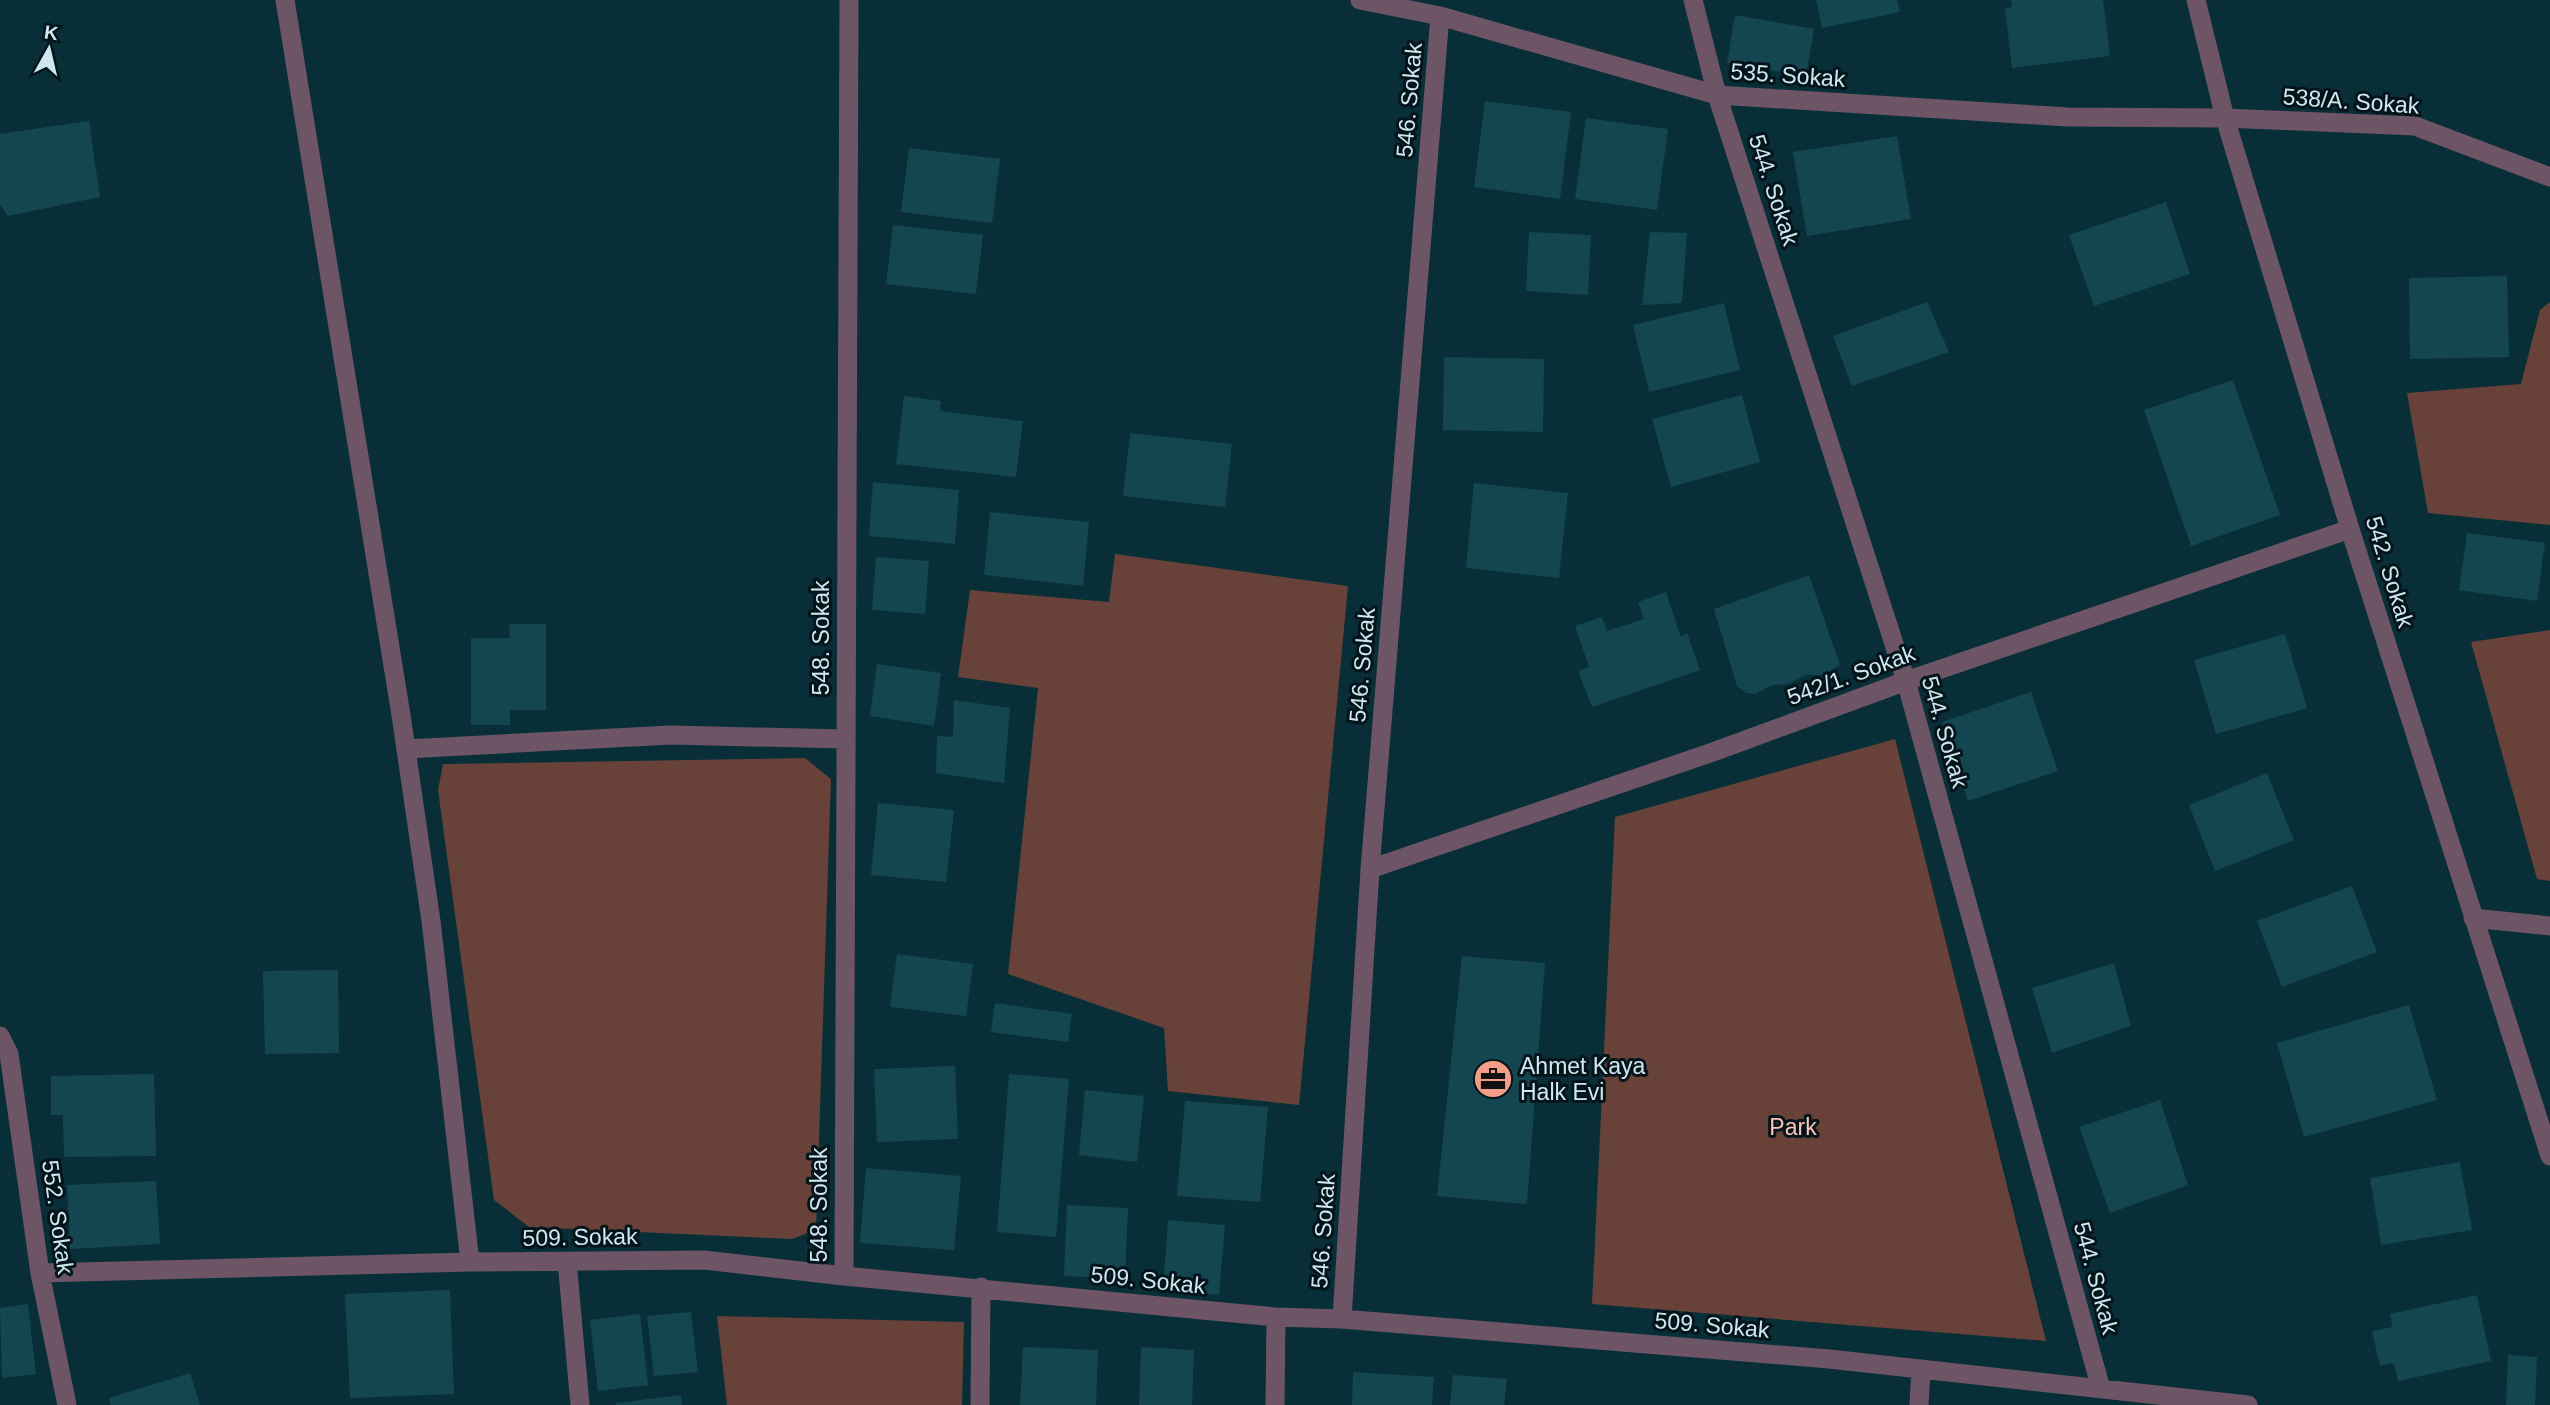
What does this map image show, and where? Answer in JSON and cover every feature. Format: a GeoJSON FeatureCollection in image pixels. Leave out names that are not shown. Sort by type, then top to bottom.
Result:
{"type":"FeatureCollection","features":[{"type":"Feature","properties":{"kind":"street"},"geometry":{"type":"LineString","coordinates":[[285,0],[406,749],[431,921],[471,1262]]}},
{"type":"Feature","properties":{"kind":"street","name":"548. Sokak"},"geometry":{"type":"LineString","coordinates":[[844,1276],[849,0]]}},
{"type":"Feature","properties":{"kind":"street","name":"535. Sokak"},"geometry":{"type":"LineString","coordinates":[[1360,0],[1440,16],[1717,95],[2068,117],[2225,118]]}},
{"type":"Feature","properties":{"kind":"street","name":"544. Sokak"},"geometry":{"type":"LineString","coordinates":[[1693,0],[1717,95],[1906,681],[2101,1389]]}},
{"type":"Feature","properties":{"kind":"street","name":"542. Sokak"},"geometry":{"type":"LineString","coordinates":[[2196,0],[2225,118],[2350,528],[2550,1156]]}},
{"type":"Feature","properties":{"kind":"street","name":"546. Sokak"},"geometry":{"type":"LineString","coordinates":[[1342,1319],[1370,869],[1440,16]]}},
{"type":"Feature","properties":{"kind":"street","name":"538/A. Sokak"},"geometry":{"type":"LineString","coordinates":[[2225,118],[2415,126],[2550,177]]}},
{"type":"Feature","properties":{"kind":"street","name":"542/1. Sokak"},"geometry":{"type":"LineString","coordinates":[[1370,869],[1713,752],[1906,681],[2350,528]]}},
{"type":"Feature","properties":{"kind":"street"},"geometry":{"type":"LineString","coordinates":[[406,749],[671,735],[845,739]]}},
{"type":"Feature","properties":{"kind":"street"},"geometry":{"type":"LineString","coordinates":[[2473,919],[2550,926]]}},
{"type":"Feature","properties":{"kind":"street","name":"552. Sokak"},"geometry":{"type":"LineString","coordinates":[[0,1036],[11,1065],[40,1273],[67,1405]]}},
{"type":"Feature","properties":{"kind":"street","name":"509. Sokak"},"geometry":{"type":"LineString","coordinates":[[40,1273],[471,1262],[704,1260],[1276,1317],[1342,1319],[1921,1369],[2248,1405]]}},
{"type":"Feature","properties":{"kind":"street"},"geometry":{"type":"LineString","coordinates":[[567,1261],[580,1405]]}},
{"type":"Feature","properties":{"kind":"street"},"geometry":{"type":"LineString","coordinates":[[979,1405],[981,1287]]}},
{"type":"Feature","properties":{"kind":"street"},"geometry":{"type":"LineString","coordinates":[[1275,1405],[1276,1317]]}},
{"type":"Feature","properties":{"kind":"street"},"geometry":{"type":"LineString","coordinates":[[1919,1405],[1921,1369]]}},
{"type":"Feature","properties":{"kind":"green space"},"geometry":{"type":"Polygon","coordinates":[[[2550,302],[2550,525],[2428,513],[2407,393],[2521,384],[2540,310],[2550,302]]]}},
{"type":"Feature","properties":{"kind":"green space"},"geometry":{"type":"Polygon","coordinates":[[[1115,554],[1348,586],[1299,1105],[1168,1091],[1164,1028],[1008,974],[1038,688],[958,677],[970,590],[1109,602],[1115,554]]]}},
{"type":"Feature","properties":{"kind":"green space"},"geometry":{"type":"Polygon","coordinates":[[[2550,630],[2550,881],[2537,879],[2471,642],[2550,630]]]}},
{"type":"Feature","properties":{"kind":"green space","name":"Park"},"geometry":{"type":"Polygon","coordinates":[[[1895,739],[2046,1341],[1592,1304],[1615,817],[1895,739]]]}},
{"type":"Feature","properties":{"kind":"green space"},"geometry":{"type":"Polygon","coordinates":[[[805,758],[831,779],[816,1230],[792,1239],[529,1227],[494,1200],[438,790],[443,764],[805,758]]]}},
{"type":"Feature","properties":{"kind":"green space"},"geometry":{"type":"Polygon","coordinates":[[[717,1316],[964,1322],[962,1405],[727,1405],[717,1316]]]}},
{"type":"Feature","properties":{"kind":"building"},"geometry":{"type":"Polygon","coordinates":[[[1816,0],[1897,0],[1900,12],[1822,28],[1816,0]]]}},
{"type":"Feature","properties":{"kind":"building"},"geometry":{"type":"Polygon","coordinates":[[[2011,0],[2103,0],[2110,56],[2012,68],[2005,8],[2012,7],[2011,0]]]}},
{"type":"Feature","properties":{"kind":"building"},"geometry":{"type":"Polygon","coordinates":[[[1735,15],[1814,29],[1806,76],[1727,63],[1735,15]]]}},
{"type":"Feature","properties":{"kind":"building"},"geometry":{"type":"Polygon","coordinates":[[[1485,101],[1571,112],[1560,199],[1474,187],[1485,101]]]}},
{"type":"Feature","properties":{"kind":"building"},"geometry":{"type":"Polygon","coordinates":[[[1586,118],[1668,129],[1657,210],[1575,199],[1586,118]]]}},
{"type":"Feature","properties":{"kind":"building"},"geometry":{"type":"Polygon","coordinates":[[[89,121],[100,197],[8,216],[0,204],[0,134],[89,121]]]}},
{"type":"Feature","properties":{"kind":"building"},"geometry":{"type":"Polygon","coordinates":[[[1897,136],[1911,219],[1807,236],[1793,152],[1897,136]]]}},
{"type":"Feature","properties":{"kind":"building"},"geometry":{"type":"Polygon","coordinates":[[[909,148],[1000,159],[992,223],[901,212],[909,148]]]}},
{"type":"Feature","properties":{"kind":"building"},"geometry":{"type":"Polygon","coordinates":[[[2166,202],[2190,274],[2094,306],[2069,235],[2166,202]]]}},
{"type":"Feature","properties":{"kind":"building"},"geometry":{"type":"Polygon","coordinates":[[[893,225],[983,235],[976,294],[886,284],[893,225]]]}},
{"type":"Feature","properties":{"kind":"building"},"geometry":{"type":"Polygon","coordinates":[[[1529,232],[1591,235],[1588,295],[1526,291],[1529,232]]]}},
{"type":"Feature","properties":{"kind":"building"},"geometry":{"type":"Polygon","coordinates":[[[1650,232],[1687,233],[1682,303],[1642,305],[1650,232]]]}},
{"type":"Feature","properties":{"kind":"building"},"geometry":{"type":"Polygon","coordinates":[[[2507,276],[2509,357],[2410,359],[2409,278],[2507,276]]]}},
{"type":"Feature","properties":{"kind":"building"},"geometry":{"type":"Polygon","coordinates":[[[1927,302],[1949,352],[1852,386],[1833,336],[1927,302]]]}},
{"type":"Feature","properties":{"kind":"building"},"geometry":{"type":"Polygon","coordinates":[[[1724,303],[1740,370],[1649,392],[1633,325],[1724,303]]]}},
{"type":"Feature","properties":{"kind":"building"},"geometry":{"type":"Polygon","coordinates":[[[1444,357],[1544,359],[1543,432],[1443,430],[1444,357]]]}},
{"type":"Feature","properties":{"kind":"building"},"geometry":{"type":"Polygon","coordinates":[[[2233,380],[2280,515],[2191,546],[2144,410],[2233,380]]]}},
{"type":"Feature","properties":{"kind":"building"},"geometry":{"type":"Polygon","coordinates":[[[1742,395],[1760,462],[1671,487],[1652,419],[1742,395]]]}},
{"type":"Feature","properties":{"kind":"building"},"geometry":{"type":"Polygon","coordinates":[[[904,396],[941,401],[940,411],[1023,421],[1016,477],[896,464],[904,396]]]}},
{"type":"Feature","properties":{"kind":"building"},"geometry":{"type":"Polygon","coordinates":[[[1130,433],[1232,444],[1225,507],[1123,496],[1130,433]]]}},
{"type":"Feature","properties":{"kind":"building"},"geometry":{"type":"Polygon","coordinates":[[[873,482],[959,490],[955,544],[869,536],[873,482]]]}},
{"type":"Feature","properties":{"kind":"building"},"geometry":{"type":"Polygon","coordinates":[[[1474,483],[1568,493],[1559,578],[1466,568],[1474,483]]]}},
{"type":"Feature","properties":{"kind":"building"},"geometry":{"type":"Polygon","coordinates":[[[990,512],[1089,522],[1083,586],[984,575],[990,512]]]}},
{"type":"Feature","properties":{"kind":"building"},"geometry":{"type":"Polygon","coordinates":[[[2467,533],[2545,543],[2537,601],[2459,590],[2467,533]]]}},
{"type":"Feature","properties":{"kind":"building"},"geometry":{"type":"Polygon","coordinates":[[[876,557],[929,561],[925,614],[872,610],[876,557]]]}},
{"type":"Feature","properties":{"kind":"building"},"geometry":{"type":"Polygon","coordinates":[[[1809,575],[1840,665],[1823,675],[1807,675],[1788,684],[1772,685],[1756,694],[1746,693],[1737,686],[1714,609],[1809,575]]]}},
{"type":"Feature","properties":{"kind":"building"},"geometry":{"type":"Polygon","coordinates":[[[1666,592],[1681,637],[1687,633],[1700,670],[1592,707],[1578,671],[1589,667],[1575,626],[1602,617],[1607,631],[1644,619],[1638,602],[1666,592]]]}},
{"type":"Feature","properties":{"kind":"building"},"geometry":{"type":"Polygon","coordinates":[[[509,624],[546,624],[546,710],[510,710],[510,725],[471,725],[471,638],[510,638],[509,624]]]}},
{"type":"Feature","properties":{"kind":"building"},"geometry":{"type":"Polygon","coordinates":[[[2285,634],[2307,708],[2216,734],[2194,660],[2285,634]]]}},
{"type":"Feature","properties":{"kind":"building"},"geometry":{"type":"Polygon","coordinates":[[[877,664],[941,673],[934,726],[870,716],[877,664]]]}},
{"type":"Feature","properties":{"kind":"building"},"geometry":{"type":"Polygon","coordinates":[[[2031,692],[2058,771],[1968,801],[1942,722],[2031,692]]]}},
{"type":"Feature","properties":{"kind":"building"},"geometry":{"type":"Polygon","coordinates":[[[954,700],[1010,708],[1004,783],[936,773],[937,736],[953,737],[954,700]]]}},
{"type":"Feature","properties":{"kind":"building"},"geometry":{"type":"Polygon","coordinates":[[[2267,773],[2294,840],[2215,871],[2189,805],[2267,773]]]}},
{"type":"Feature","properties":{"kind":"building"},"geometry":{"type":"Polygon","coordinates":[[[878,803],[954,810],[946,882],[871,875],[878,803]]]}},
{"type":"Feature","properties":{"kind":"building"},"geometry":{"type":"Polygon","coordinates":[[[2352,886],[2377,952],[2282,987],[2257,921],[2352,886]]]}},
{"type":"Feature","properties":{"kind":"building"},"geometry":{"type":"Polygon","coordinates":[[[897,954],[973,964],[966,1016],[890,1007],[897,954]]]}},
{"type":"Feature","properties":{"kind":"building","name":"Ahmet Kaya Halk Evi"},"geometry":{"type":"Polygon","coordinates":[[[1462,956],[1545,963],[1527,1204],[1437,1196],[1462,956]]]}},
{"type":"Feature","properties":{"kind":"building"},"geometry":{"type":"Polygon","coordinates":[[[2114,963],[2131,1026],[2052,1053],[2032,988],[2114,963]]]}},
{"type":"Feature","properties":{"kind":"building"},"geometry":{"type":"Polygon","coordinates":[[[338,970],[339,1053],[265,1054],[263,971],[338,970]]]}},
{"type":"Feature","properties":{"kind":"building"},"geometry":{"type":"Polygon","coordinates":[[[995,1003],[1072,1014],[1068,1042],[991,1032],[995,1003]]]}},
{"type":"Feature","properties":{"kind":"building"},"geometry":{"type":"Polygon","coordinates":[[[2409,1005],[2437,1100],[2304,1137],[2277,1043],[2409,1005]]]}},
{"type":"Feature","properties":{"kind":"building"},"geometry":{"type":"Polygon","coordinates":[[[955,1066],[958,1139],[877,1142],[874,1069],[955,1066]]]}},
{"type":"Feature","properties":{"kind":"building"},"geometry":{"type":"Polygon","coordinates":[[[154,1074],[156,1156],[64,1157],[63,1115],[51,1115],[51,1076],[154,1074]]]}},
{"type":"Feature","properties":{"kind":"building"},"geometry":{"type":"Polygon","coordinates":[[[1009,1074],[1069,1079],[1056,1237],[997,1232],[1009,1074]]]}},
{"type":"Feature","properties":{"kind":"building"},"geometry":{"type":"Polygon","coordinates":[[[1085,1090],[1144,1096],[1137,1162],[1079,1155],[1085,1090]]]}},
{"type":"Feature","properties":{"kind":"building"},"geometry":{"type":"Polygon","coordinates":[[[2160,1100],[2188,1185],[2110,1213],[2079,1127],[2160,1100]]]}},
{"type":"Feature","properties":{"kind":"building"},"geometry":{"type":"Polygon","coordinates":[[[1185,1101],[1268,1107],[1260,1202],[1177,1196],[1185,1101]]]}},
{"type":"Feature","properties":{"kind":"building"},"geometry":{"type":"Polygon","coordinates":[[[2460,1162],[2472,1230],[2381,1245],[2370,1178],[2460,1162]]]}},
{"type":"Feature","properties":{"kind":"building"},"geometry":{"type":"Polygon","coordinates":[[[866,1168],[961,1176],[954,1250],[860,1243],[866,1168]]]}},
{"type":"Feature","properties":{"kind":"building"},"geometry":{"type":"Polygon","coordinates":[[[156,1181],[160,1244],[70,1249],[67,1185],[156,1181]]]}},
{"type":"Feature","properties":{"kind":"building"},"geometry":{"type":"Polygon","coordinates":[[[1067,1205],[1128,1208],[1125,1279],[1064,1276],[1067,1205]]]}},
{"type":"Feature","properties":{"kind":"building"},"geometry":{"type":"Polygon","coordinates":[[[1168,1220],[1225,1225],[1219,1295],[1163,1290],[1168,1220]]]}},
{"type":"Feature","properties":{"kind":"building"},"geometry":{"type":"Polygon","coordinates":[[[450,1290],[454,1394],[350,1398],[345,1294],[450,1290]]]}},
{"type":"Feature","properties":{"kind":"building"},"geometry":{"type":"Polygon","coordinates":[[[2477,1295],[2491,1361],[2398,1381],[2394,1363],[2380,1366],[2372,1331],[2392,1327],[2390,1314],[2477,1295]]]}},
{"type":"Feature","properties":{"kind":"building"},"geometry":{"type":"Polygon","coordinates":[[[28,1304],[36,1374],[2,1378],[0,1308],[28,1304]]]}},
{"type":"Feature","properties":{"kind":"building"},"geometry":{"type":"Polygon","coordinates":[[[691,1312],[698,1372],[654,1376],[647,1316],[691,1312]]]}},
{"type":"Feature","properties":{"kind":"building"},"geometry":{"type":"Polygon","coordinates":[[[640,1314],[648,1385],[598,1391],[590,1320],[640,1314]]]}},
{"type":"Feature","properties":{"kind":"building"},"geometry":{"type":"Polygon","coordinates":[[[1023,1347],[1098,1350],[1096,1405],[1020,1405],[1023,1347]]]}},
{"type":"Feature","properties":{"kind":"building"},"geometry":{"type":"Polygon","coordinates":[[[1141,1347],[1194,1350],[1192,1405],[1139,1405],[1141,1347]]]}},
{"type":"Feature","properties":{"kind":"building"},"geometry":{"type":"Polygon","coordinates":[[[2508,1355],[2537,1357],[2535,1405],[2506,1405],[2508,1355]]]}},
{"type":"Feature","properties":{"kind":"building"},"geometry":{"type":"Polygon","coordinates":[[[1353,1372],[1434,1377],[1432,1405],[1352,1405],[1353,1372]]]}},
{"type":"Feature","properties":{"kind":"building"},"geometry":{"type":"Polygon","coordinates":[[[190,1373],[200,1405],[111,1405],[109,1398],[190,1373]]]}},
{"type":"Feature","properties":{"kind":"building"},"geometry":{"type":"Polygon","coordinates":[[[1453,1375],[1507,1379],[1504,1405],[1450,1405],[1453,1375]]]}},
{"type":"Feature","properties":{"kind":"building"},"geometry":{"type":"Polygon","coordinates":[[[681,1395],[682,1405],[616,1405],[616,1403],[681,1395]]]}},
{"type":"Feature","properties":{"kind":"place","name":"Ahmet Kaya Halk Evi"},"geometry":{"type":"Point","coordinates":[1493,1079]}}]}
